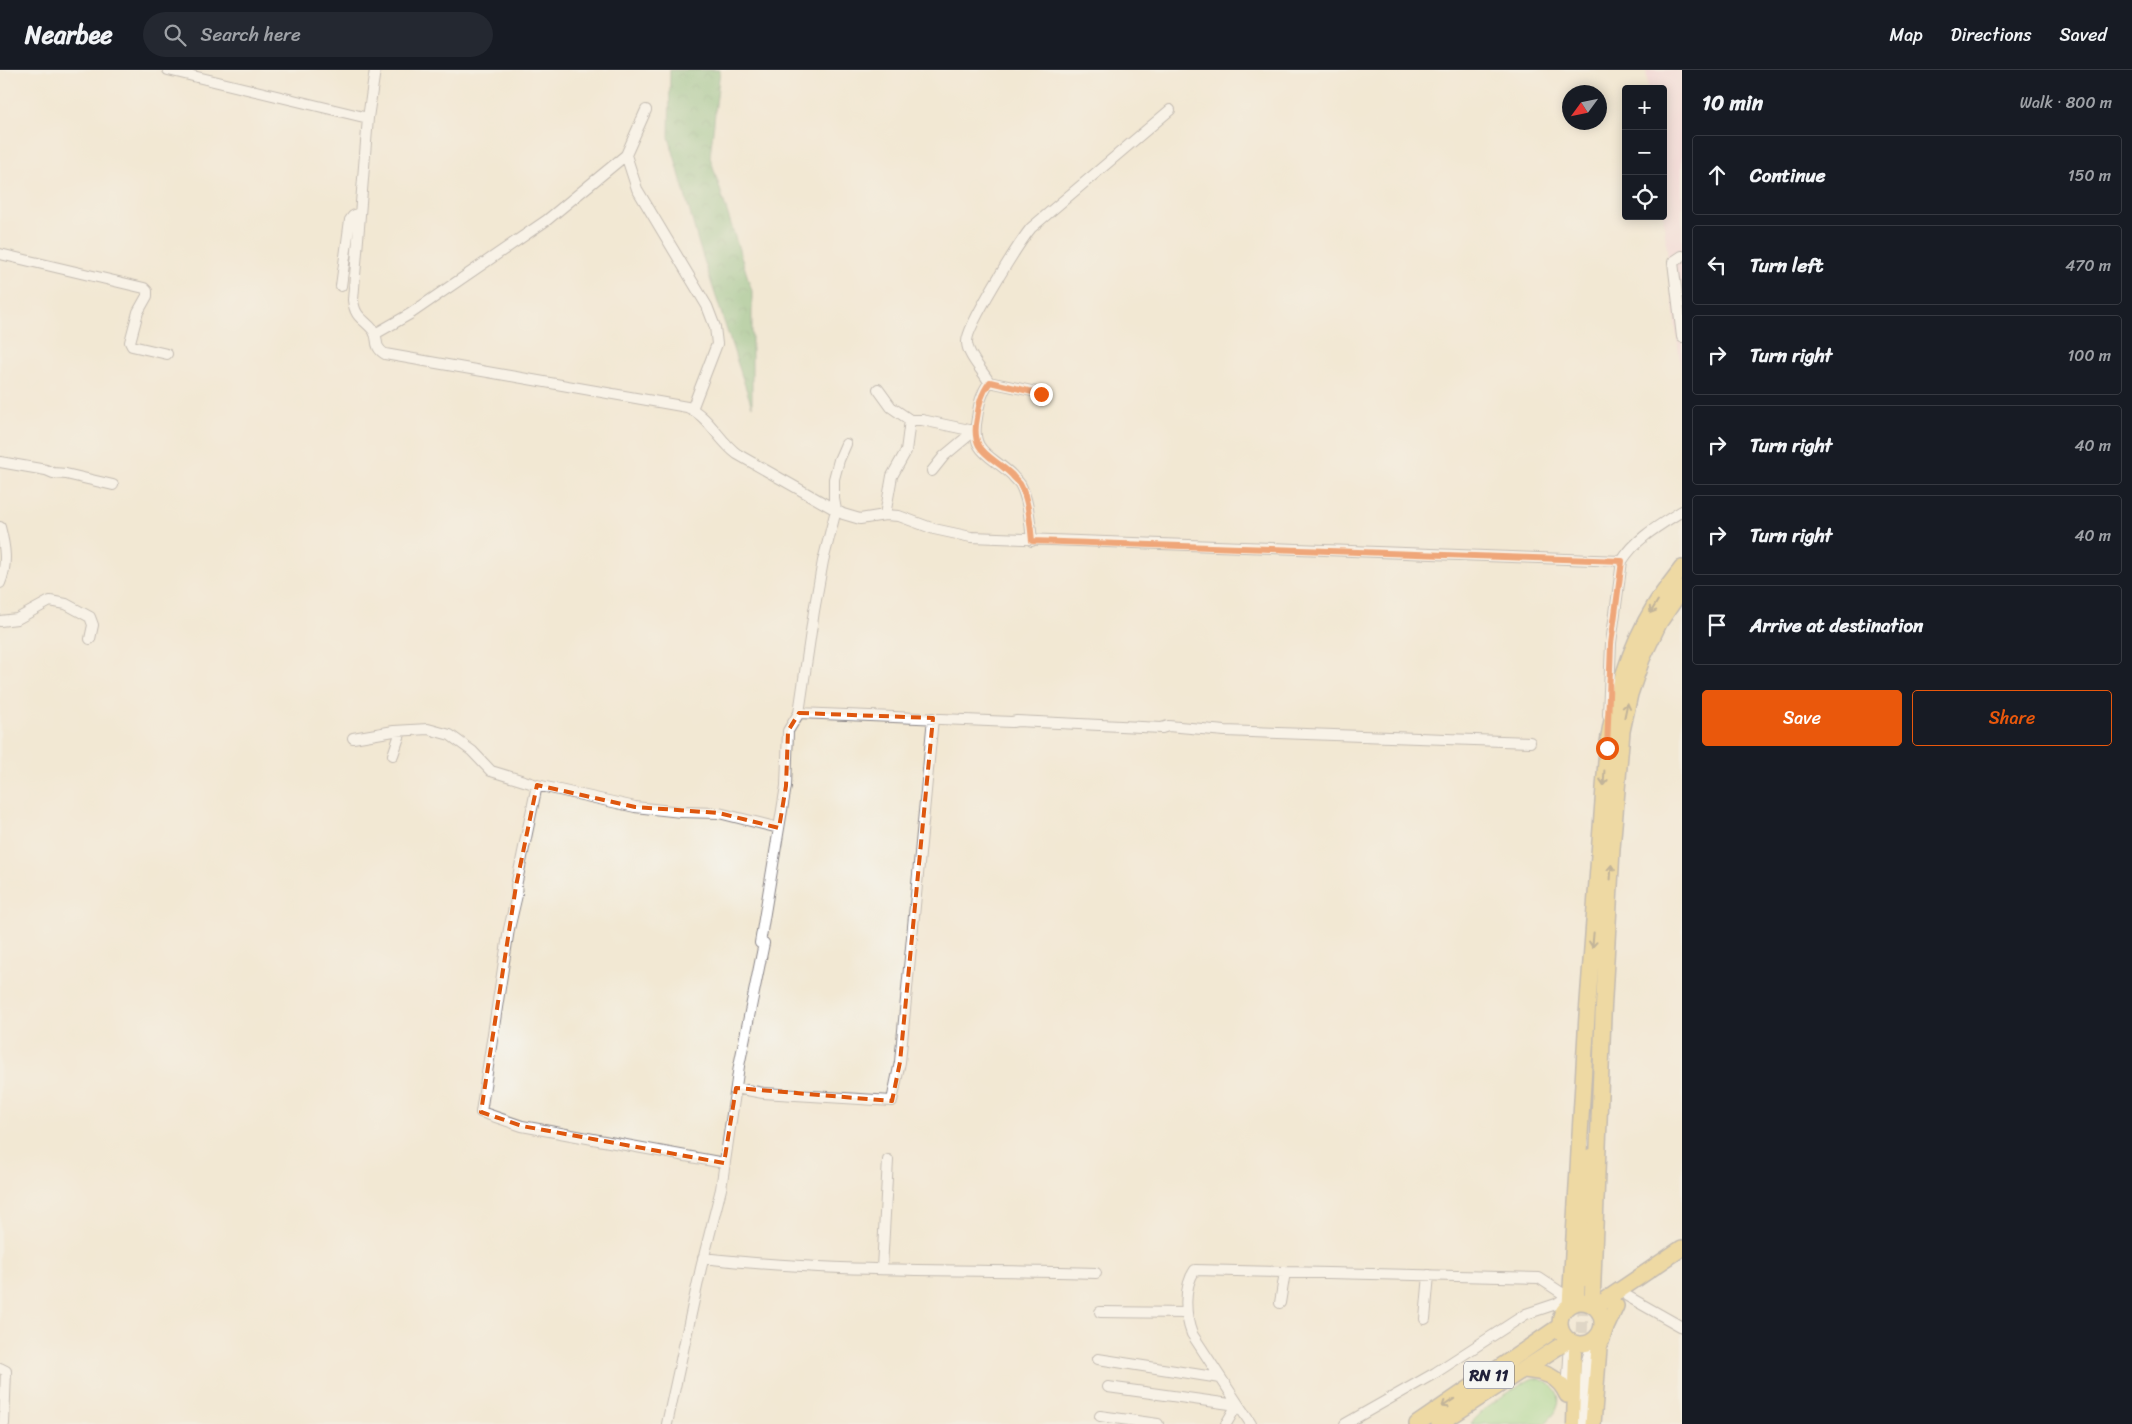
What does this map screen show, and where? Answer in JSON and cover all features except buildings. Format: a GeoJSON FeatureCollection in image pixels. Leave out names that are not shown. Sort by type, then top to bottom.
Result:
{"type":"FeatureCollection","features":[{"type":"Feature","properties":{"kind":"highway"},"geometry":{"type":"LineString","coordinates":[[1579,1301],[1587,1014],[1607,748],[1612,713],[1630,656],[1656,604],[1682,568]]}},
{"type":"Feature","properties":{"kind":"highway"},"geometry":{"type":"LineString","coordinates":[[1682,589],[1659,623],[1642,659],[1630,694],[1622,731],[1612,849],[1592,1274],[1579,1301],[1562,1314],[1560,1326],[1565,1336],[1574,1346],[1593,1341],[1598,1336],[1602,1322],[1622,1296],[1682,1248]]}},
{"type":"Feature","properties":{"kind":"highway"},"geometry":{"type":"LineString","coordinates":[[1579,1301],[1622,1296],[1682,1260]]}},
{"type":"Feature","properties":{"kind":"highway"},"geometry":{"type":"LineString","coordinates":[[1592,1274],[1604,1286],[1622,1296]]}},
{"type":"Feature","properties":{"kind":"highway"},"geometry":{"type":"LineString","coordinates":[[1593,1424],[1599,1348],[1604,1330],[1622,1296]]}},
{"type":"Feature","properties":{"kind":"highway"},"geometry":{"type":"LineString","coordinates":[[1579,1301],[1601,1316],[1602,1322]]}},
{"type":"Feature","properties":{"kind":"highway","name":"RN 11"},"geometry":{"type":"LineString","coordinates":[[1417,1424],[1560,1326]]}},
{"type":"Feature","properties":{"kind":"highway","name":"RN 11"},"geometry":{"type":"LineString","coordinates":[[1438,1424],[1524,1370],[1574,1346]]}},
{"type":"Feature","properties":{"kind":"highway"},"geometry":{"type":"LineString","coordinates":[[1524,1370],[1548,1374],[1556,1379],[1567,1395]]}},
{"type":"Feature","properties":{"kind":"main road"},"geometry":{"type":"LineString","coordinates":[[1579,1301],[1598,1039],[1603,1016]]}},
{"type":"Feature","properties":{"kind":"main road"},"geometry":{"type":"LineString","coordinates":[[1573,1424],[1574,1346]]}},
{"type":"Feature","properties":{"kind":"main road"},"geometry":{"type":"LineString","coordinates":[[1574,1346],[1577,1424]]}},
{"type":"Feature","properties":{"kind":"street"},"geometry":{"type":"LineString","coordinates":[[170,70],[368,118]]}},
{"type":"Feature","properties":{"kind":"street"},"geometry":{"type":"LineString","coordinates":[[375,70],[368,118],[353,300],[358,316],[375,334],[378,348],[389,356],[692,409],[704,418],[717,436],[730,449],[852,518],[860,519],[885,515],[910,519],[926,526],[971,538],[1622,561]]}},
{"type":"Feature","properties":{"kind":"street"},"geometry":{"type":"LineString","coordinates":[[375,334],[410,314],[547,220],[626,155],[646,110]]}},
{"type":"Feature","properties":{"kind":"street"},"geometry":{"type":"LineString","coordinates":[[1041,394],[990,382],[968,347],[967,339],[979,313],[1020,241],[1040,219],[1170,110]]}},
{"type":"Feature","properties":{"kind":"street"},"geometry":{"type":"LineString","coordinates":[[626,155],[637,189],[707,306],[715,327],[717,344],[692,409]]}},
{"type":"Feature","properties":{"kind":"street"},"geometry":{"type":"LineString","coordinates":[[341,286],[350,220],[359,213]]}},
{"type":"Feature","properties":{"kind":"street"},"geometry":{"type":"LineString","coordinates":[[0,254],[144,288],[147,291],[147,296],[138,312],[130,342],[132,346],[167,354]]}},
{"type":"Feature","properties":{"kind":"street"},"geometry":{"type":"LineString","coordinates":[[1682,256],[1673,262],[1682,336]]}},
{"type":"Feature","properties":{"kind":"street"},"geometry":{"type":"LineString","coordinates":[[990,382],[982,393],[974,431],[976,443],[981,450],[1001,464],[1020,483],[1030,518],[1032,541]]}},
{"type":"Feature","properties":{"kind":"street"},"geometry":{"type":"LineString","coordinates":[[878,389],[891,407],[910,420],[922,420],[974,431]]}},
{"type":"Feature","properties":{"kind":"street"},"geometry":{"type":"LineString","coordinates":[[885,515],[892,476],[906,451],[910,420]]}},
{"type":"Feature","properties":{"kind":"street"},"geometry":{"type":"LineString","coordinates":[[932,471],[944,456],[974,431]]}},
{"type":"Feature","properties":{"kind":"street"},"geometry":{"type":"LineString","coordinates":[[667,1424],[720,1189],[762,943],[786,786],[788,731],[799,713],[823,561],[836,510],[834,478],[846,444]]}},
{"type":"Feature","properties":{"kind":"street"},"geometry":{"type":"LineString","coordinates":[[0,462],[113,485]]}},
{"type":"Feature","properties":{"kind":"street"},"geometry":{"type":"LineString","coordinates":[[1607,748],[1611,644],[1622,561],[1629,550],[1654,528],[1682,511]]}},
{"type":"Feature","properties":{"kind":"street"},"geometry":{"type":"LineString","coordinates":[[0,527],[6,549],[4,574],[0,583]]}},
{"type":"Feature","properties":{"kind":"street"},"geometry":{"type":"LineString","coordinates":[[0,621],[17,619],[50,601],[66,604],[90,617],[94,625],[90,639]]}},
{"type":"Feature","properties":{"kind":"street"},"geometry":{"type":"LineString","coordinates":[[799,713],[1162,728],[1168,726],[1225,731],[1530,742]]}},
{"type":"Feature","properties":{"kind":"street"},"geometry":{"type":"LineString","coordinates":[[736,1088],[763,1093],[892,1101],[900,1062],[933,718]]}},
{"type":"Feature","properties":{"kind":"street"},"geometry":{"type":"LineString","coordinates":[[353,738],[428,729],[450,735],[472,751],[491,771],[537,785],[635,807],[682,812],[720,813],[779,828]]}},
{"type":"Feature","properties":{"kind":"street"},"geometry":{"type":"LineString","coordinates":[[393,755],[401,731]]}},
{"type":"Feature","properties":{"kind":"street"},"geometry":{"type":"LineString","coordinates":[[537,785],[516,886],[517,895],[509,929],[481,1112],[522,1126],[724,1163]]}},
{"type":"Feature","properties":{"kind":"street"},"geometry":{"type":"LineString","coordinates":[[882,1268],[888,1160]]}},
{"type":"Feature","properties":{"kind":"street"},"geometry":{"type":"LineString","coordinates":[[703,1258],[739,1262],[882,1268],[1096,1273]]}},
{"type":"Feature","properties":{"kind":"street"},"geometry":{"type":"LineString","coordinates":[[1250,1424],[1192,1334],[1186,1319],[1189,1278],[1195,1270],[1539,1278],[1579,1301]]}},
{"type":"Feature","properties":{"kind":"street"},"geometry":{"type":"LineString","coordinates":[[1280,1303],[1285,1272]]}},
{"type":"Feature","properties":{"kind":"street"},"geometry":{"type":"LineString","coordinates":[[1425,1320],[1429,1275]]}},
{"type":"Feature","properties":{"kind":"street"},"geometry":{"type":"LineString","coordinates":[[1622,1296],[1682,1327]]}},
{"type":"Feature","properties":{"kind":"street"},"geometry":{"type":"LineString","coordinates":[[1345,1424],[1435,1373],[1526,1314],[1556,1304],[1579,1301]]}},
{"type":"Feature","properties":{"kind":"street"},"geometry":{"type":"LineString","coordinates":[[1100,1312],[1187,1313]]}},
{"type":"Feature","properties":{"kind":"street"},"geometry":{"type":"LineString","coordinates":[[1582,1424],[1586,1363],[1593,1341]]}},
{"type":"Feature","properties":{"kind":"street"},"geometry":{"type":"LineString","coordinates":[[1567,1424],[1567,1395],[1574,1346]]}},
{"type":"Feature","properties":{"kind":"street"},"geometry":{"type":"LineString","coordinates":[[1098,1359],[1220,1378]]}},
{"type":"Feature","properties":{"kind":"street"},"geometry":{"type":"LineString","coordinates":[[0,1368],[6,1371],[4,1424]]}},
{"type":"Feature","properties":{"kind":"street"},"geometry":{"type":"LineString","coordinates":[[1108,1387],[1236,1405]]}},
{"type":"Feature","properties":{"kind":"street"},"geometry":{"type":"LineString","coordinates":[[1226,1424],[1236,1405]]}},
{"type":"Feature","properties":{"kind":"street"},"geometry":{"type":"LineString","coordinates":[[1100,1416],[1158,1424]]}},
{"type":"Feature","properties":{"kind":"highlighted area"},"geometry":{"type":"Polygon","coordinates":[[[799,713],[933,718],[900,1062],[892,1101],[736,1088],[724,1163],[522,1126],[481,1112],[516,886],[537,785],[635,807],[719,813],[779,828],[786,786],[788,731],[799,713]]]}},
{"type":"Feature","properties":{"kind":"shaded area"},"geometry":{"type":"Polygon","coordinates":[[[1646,70],[1682,70],[1682,381],[1663,220],[1667,220],[1667,85],[1648,85],[1646,70]]]}},
{"type":"Feature","properties":{"kind":"green space"},"geometry":{"type":"Polygon","coordinates":[[[670,70],[720,70],[710,157],[752,291],[752,407],[699,245],[669,137],[670,70]]]}},
{"type":"Feature","properties":{"kind":"green space"},"geometry":{"type":"Polygon","coordinates":[[[1534,1378],[1550,1384],[1557,1392],[1559,1402],[1556,1410],[1552,1417],[1544,1424],[1470,1424],[1490,1404],[1534,1378]]]}},
{"type":"Feature","properties":{"kind":"tunnel"},"geometry":{"type":"LineString","coordinates":[[1581,1351],[1583,1297]]}},
{"type":"Feature","properties":{"kind":"route"},"geometry":{"type":"LineString","coordinates":[[1041,394],[990,382],[982,393],[974,431],[976,443],[981,450],[1001,464],[1020,483],[1030,518],[1032,541],[1622,561],[1611,644],[1607,748]]}}]}
